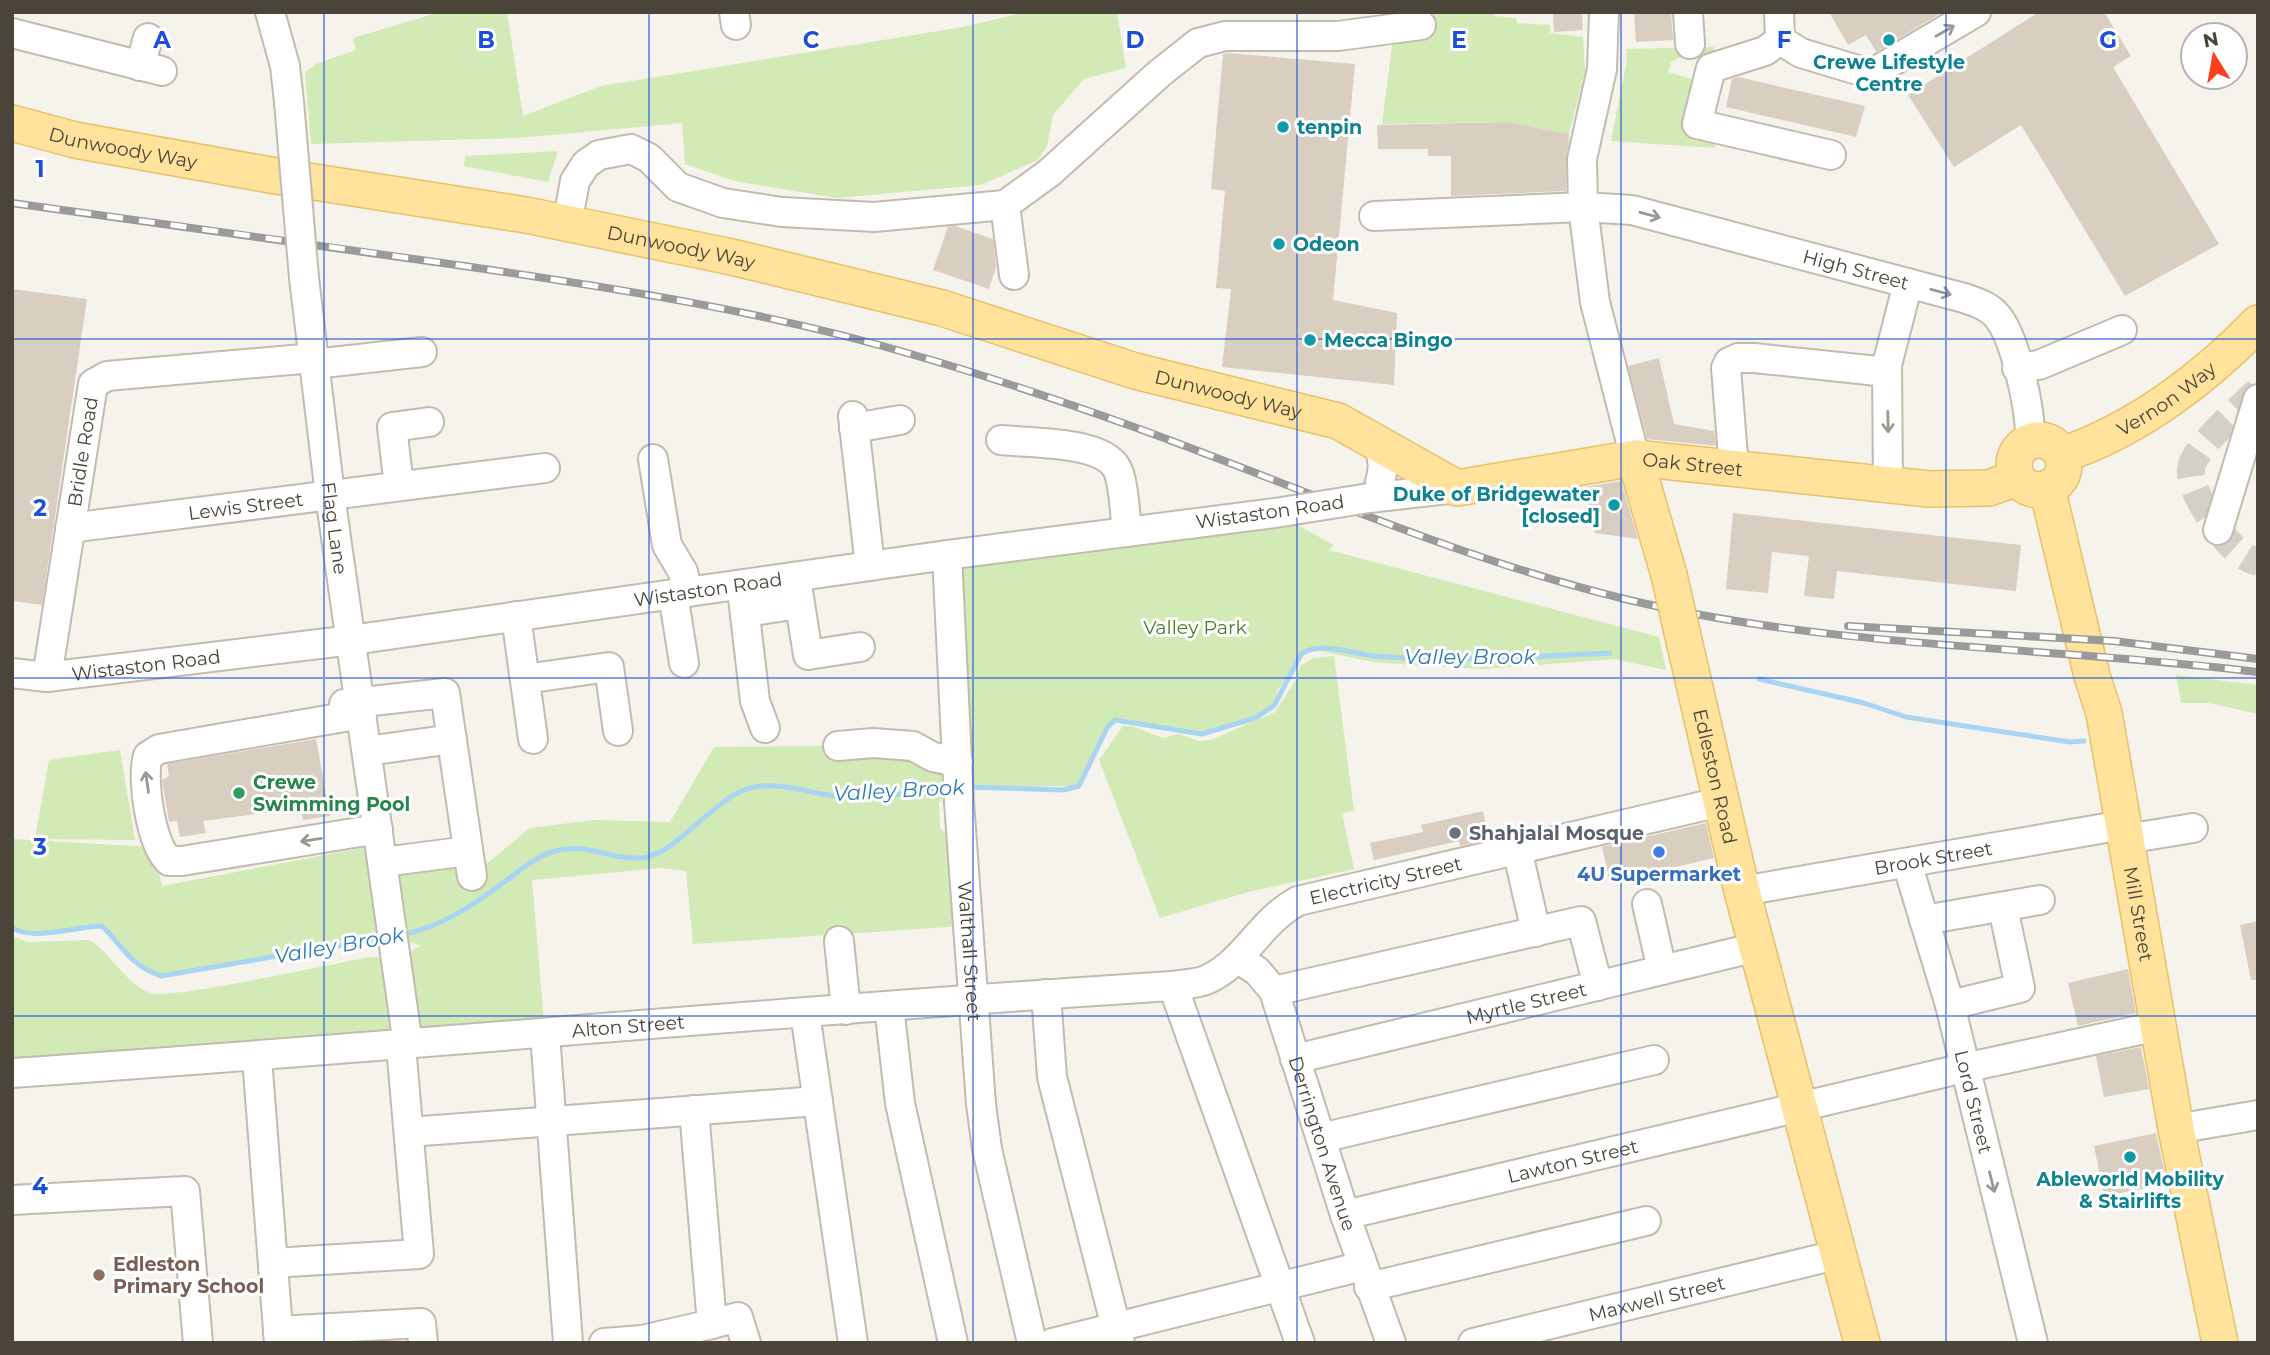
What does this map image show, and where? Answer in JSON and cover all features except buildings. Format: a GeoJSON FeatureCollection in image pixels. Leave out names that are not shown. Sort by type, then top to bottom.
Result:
{"type":"FeatureCollection","features":[{"type":"Feature","properties":{"kind":"main road","name":"Dunwoody Way"},"geometry":{"type":"LineString","coordinates":[[12,123],[75,140],[567,224],[732,257],[942,308],[1135,371],[1338,421],[1457,488]]}},
{"type":"Feature","properties":{"kind":"main road","name":"Vernon Way"},"geometry":{"type":"LineString","coordinates":[[2062,455],[2120,430],[2160,405],[2207,370],[2258,323]]}},
{"type":"Feature","properties":{"kind":"main road","name":"Dunwoody Way"},"geometry":{"type":"LineString","coordinates":[[1338,421],[1355,419],[1392,428],[1495,482]]}},
{"type":"Feature","properties":{"kind":"main road"},"geometry":{"type":"LineString","coordinates":[[2030,441],[2049,442],[2062,455],[2062,474],[2032,483],[2014,460],[2018,450],[2030,441]]}},
{"type":"Feature","properties":{"kind":"main road","name":"Oak Street"},"geometry":{"type":"LineString","coordinates":[[1457,488],[1635,458],[1888,486],[1949,490],[2032,483]]}},
{"type":"Feature","properties":{"kind":"main road","name":"Edleston Road"},"geometry":{"type":"LineString","coordinates":[[1635,458],[1668,575],[1742,891],[1862,1343]]}},
{"type":"Feature","properties":{"kind":"main road","name":"Mill Street"},"geometry":{"type":"LineString","coordinates":[[2032,483],[2104,713],[2176,1129],[2220,1343]]}},
{"type":"Feature","properties":{"kind":"street","name":"Flag Lane"},"geometry":{"type":"LineString","coordinates":[[270,12],[285,66],[304,278],[330,495],[397,958],[419,1254],[273,1263]]}},
{"type":"Feature","properties":{"kind":"street","name":"Edleston Road"},"geometry":{"type":"LineString","coordinates":[[1604,12],[1604,45],[1598,89],[1584,137],[1583,207],[1595,302],[1635,458]]}},
{"type":"Feature","properties":{"kind":"street"},"geometry":{"type":"LineString","coordinates":[[1688,12],[1690,44]]}},
{"type":"Feature","properties":{"kind":"street"},"geometry":{"type":"LineString","coordinates":[[1779,12],[1791,47]]}},
{"type":"Feature","properties":{"kind":"street"},"geometry":{"type":"LineString","coordinates":[[1830,155],[1697,124],[1711,68],[1765,51],[1791,47],[1871,74],[1976,12]]}},
{"type":"Feature","properties":{"kind":"street"},"geometry":{"type":"LineString","coordinates":[[567,224],[575,181],[586,164],[599,155],[631,149],[649,158],[678,187],[723,203],[747,207],[782,212],[874,217],[1005,205],[1049,173],[1160,73],[1198,43],[1225,36],[1338,36],[1421,25]]}},
{"type":"Feature","properties":{"kind":"street"},"geometry":{"type":"LineString","coordinates":[[12,33],[151,69],[148,38]]}},
{"type":"Feature","properties":{"kind":"street"},"geometry":{"type":"LineString","coordinates":[[1005,205],[1014,275]]}},
{"type":"Feature","properties":{"kind":"street","name":"High Street"},"geometry":{"type":"LineString","coordinates":[[1374,216],[1583,207],[1632,210],[1964,298],[1990,310],[2003,325],[2031,417],[2030,441]]}},
{"type":"Feature","properties":{"kind":"street"},"geometry":{"type":"LineString","coordinates":[[1888,486],[1887,372],[1908,283]]}},
{"type":"Feature","properties":{"kind":"street"},"geometry":{"type":"LineString","coordinates":[[2017,368],[2039,365],[2122,330]]}},
{"type":"Feature","properties":{"kind":"street","name":"Bridle Road"},"geometry":{"type":"LineString","coordinates":[[48,668],[91,391],[100,379],[107,376],[422,352]]}},
{"type":"Feature","properties":{"kind":"street"},"geometry":{"type":"LineString","coordinates":[[1734,469],[1726,368],[1729,362],[1738,358],[1754,358],[1887,372]]}},
{"type":"Feature","properties":{"kind":"street"},"geometry":{"type":"LineString","coordinates":[[2218,530],[2258,399]]}},
{"type":"Feature","properties":{"kind":"street"},"geometry":{"type":"LineString","coordinates":[[870,566],[854,422],[900,420]]}},
{"type":"Feature","properties":{"kind":"street"},"geometry":{"type":"LineString","coordinates":[[399,486],[392,427],[429,422]]}},
{"type":"Feature","properties":{"kind":"street"},"geometry":{"type":"LineString","coordinates":[[1001,440],[1080,448],[1108,458],[1118,468],[1128,532]]}},
{"type":"Feature","properties":{"kind":"street"},"geometry":{"type":"LineString","coordinates":[[1372,497],[1383,466],[1381,450],[1375,440]]}},
{"type":"Feature","properties":{"kind":"street"},"geometry":{"type":"LineString","coordinates":[[653,459],[667,545],[683,572],[681,593],[684,663]]}},
{"type":"Feature","properties":{"kind":"street","name":"Lewis Street"},"geometry":{"type":"LineString","coordinates":[[70,528],[545,468]]}},
{"type":"Feature","properties":{"kind":"street","name":"Oak Street"},"geometry":{"type":"LineString","coordinates":[[1372,497],[1457,488]]}},
{"type":"Feature","properties":{"kind":"street","name":"Wistaston Road"},"geometry":{"type":"LineString","coordinates":[[12,673],[352,640],[681,593],[742,591],[797,584],[870,566],[1275,513],[1372,497]]}},
{"type":"Feature","properties":{"kind":"street","name":"Walthall Street"},"geometry":{"type":"LineString","coordinates":[[947,555],[958,781],[987,1149],[1032,1343]]}},
{"type":"Feature","properties":{"kind":"street"},"geometry":{"type":"LineString","coordinates":[[797,584],[808,655],[860,647]]}},
{"type":"Feature","properties":{"kind":"street"},"geometry":{"type":"LineString","coordinates":[[742,591],[755,701],[765,727]]}},
{"type":"Feature","properties":{"kind":"street"},"geometry":{"type":"LineString","coordinates":[[516,616],[533,739]]}},
{"type":"Feature","properties":{"kind":"street"},"geometry":{"type":"LineString","coordinates":[[525,679],[609,667],[618,731]]}},
{"type":"Feature","properties":{"kind":"street"},"geometry":{"type":"LineString","coordinates":[[378,829],[169,861],[156,845],[145,772],[148,756],[159,749],[445,693],[470,864],[383,862]]}},
{"type":"Feature","properties":{"kind":"street"},"geometry":{"type":"LineString","coordinates":[[278,713],[361,708]]}},
{"type":"Feature","properties":{"kind":"street"},"geometry":{"type":"LineString","coordinates":[[367,751],[452,739]]}},
{"type":"Feature","properties":{"kind":"street"},"geometry":{"type":"LineString","coordinates":[[838,746],[873,743],[913,746],[933,757],[958,781]]}},
{"type":"Feature","properties":{"kind":"street","name":"Electricity Street"},"geometry":{"type":"LineString","coordinates":[[1237,958],[1277,912],[1298,901],[1720,802]]}},
{"type":"Feature","properties":{"kind":"street","name":"Brook Street"},"geometry":{"type":"LineString","coordinates":[[1742,891],[1907,863],[2124,832],[2193,828]]}},
{"type":"Feature","properties":{"kind":"street"},"geometry":{"type":"LineString","coordinates":[[1517,849],[1536,932]]}},
{"type":"Feature","properties":{"kind":"street","name":"Lord Street"},"geometry":{"type":"LineString","coordinates":[[1907,863],[1950,1005],[2033,1343]]}},
{"type":"Feature","properties":{"kind":"street"},"geometry":{"type":"LineString","coordinates":[[1924,920],[2040,900]]}},
{"type":"Feature","properties":{"kind":"street"},"geometry":{"type":"LineString","coordinates":[[1647,904],[1662,970]]}},
{"type":"Feature","properties":{"kind":"street"},"geometry":{"type":"LineString","coordinates":[[1950,1005],[2020,988],[2005,917]]}},
{"type":"Feature","properties":{"kind":"street"},"geometry":{"type":"LineString","coordinates":[[1273,991],[1581,920],[1598,986]]}},
{"type":"Feature","properties":{"kind":"street"},"geometry":{"type":"LineString","coordinates":[[839,941],[845,1010]]}},
{"type":"Feature","properties":{"kind":"street","name":"Myrtle Street"},"geometry":{"type":"LineString","coordinates":[[1295,1059],[1757,947]]}},
{"type":"Feature","properties":{"kind":"street","name":"Alton Street"},"geometry":{"type":"LineString","coordinates":[[12,1073],[257,1058],[974,999],[1173,986],[1204,981],[1237,958]]}},
{"type":"Feature","properties":{"kind":"street","name":"Derrington Avenue"},"geometry":{"type":"LineString","coordinates":[[1237,958],[1257,971],[1273,991],[1345,1215],[1391,1343]]}},
{"type":"Feature","properties":{"kind":"street"},"geometry":{"type":"LineString","coordinates":[[1173,986],[1283,1287],[1300,1343]]}},
{"type":"Feature","properties":{"kind":"street"},"geometry":{"type":"LineString","coordinates":[[1046,994],[1052,1077],[1118,1335]]}},
{"type":"Feature","properties":{"kind":"street"},"geometry":{"type":"LineString","coordinates":[[889,1006],[900,1103],[953,1343]]}},
{"type":"Feature","properties":{"kind":"street"},"geometry":{"type":"LineString","coordinates":[[805,1013],[853,1343]]}},
{"type":"Feature","properties":{"kind":"street","name":"Lawton Street"},"geometry":{"type":"LineString","coordinates":[[1345,1215],[1964,1068],[2158,1026]]}},
{"type":"Feature","properties":{"kind":"street"},"geometry":{"type":"LineString","coordinates":[[545,1034],[568,1343]]}},
{"type":"Feature","properties":{"kind":"street"},"geometry":{"type":"LineString","coordinates":[[257,1058],[279,1337],[422,1333]]}},
{"type":"Feature","properties":{"kind":"street"},"geometry":{"type":"LineString","coordinates":[[1321,1138],[1654,1060]]}},
{"type":"Feature","properties":{"kind":"street"},"geometry":{"type":"LineString","coordinates":[[409,1132],[818,1101]]}},
{"type":"Feature","properties":{"kind":"street"},"geometry":{"type":"LineString","coordinates":[[694,1110],[712,1324]]}},
{"type":"Feature","properties":{"kind":"street"},"geometry":{"type":"LineString","coordinates":[[2176,1129],[2258,1115]]}},
{"type":"Feature","properties":{"kind":"street"},"geometry":{"type":"LineString","coordinates":[[12,1200],[185,1191],[198,1343]]}},
{"type":"Feature","properties":{"kind":"street"},"geometry":{"type":"LineString","coordinates":[[1052,1343],[1118,1335],[1283,1287],[1366,1277],[1646,1221]]}},
{"type":"Feature","properties":{"kind":"street","name":"Maxwell Street"},"geometry":{"type":"LineString","coordinates":[[1473,1343],[1840,1254]]}},
{"type":"Feature","properties":{"kind":"street"},"geometry":{"type":"LineString","coordinates":[[604,1343],[642,1340],[738,1317],[746,1343]]}},
{"type":"Feature","properties":{"kind":"green space"},"geometry":{"type":"Polygon","coordinates":[[[440,12],[507,12],[523,116],[601,86],[963,27],[1027,12],[1117,12],[1126,68],[1084,79],[1053,115],[1047,146],[1038,160],[981,185],[837,198],[734,181],[685,164],[682,123],[518,138],[311,144],[305,72],[318,63],[356,50],[353,38],[440,12]]]}},
{"type":"Feature","properties":{"kind":"green space"},"geometry":{"type":"Polygon","coordinates":[[[1423,12],[1494,12],[1495,16],[1516,18],[1517,23],[1550,25],[1550,33],[1583,37],[1585,72],[1569,134],[1508,122],[1382,124],[1393,39],[1423,12]]]}},
{"type":"Feature","properties":{"kind":"green space"},"geometry":{"type":"Polygon","coordinates":[[[1714,47],[1715,55],[1679,58],[1671,62],[1668,72],[1695,80],[1716,139],[1715,148],[1611,141],[1627,60],[1626,49],[1714,47]]]}},
{"type":"Feature","properties":{"kind":"green space"},"geometry":{"type":"Polygon","coordinates":[[[558,151],[548,182],[464,166],[465,156],[558,151]]]}},
{"type":"Feature","properties":{"kind":"green space","name":"Valley Park"},"geometry":{"type":"Polygon","coordinates":[[[1275,513],[1334,545],[1329,550],[1659,637],[1666,670],[1614,659],[1484,669],[1411,665],[1373,662],[1309,649],[1278,689],[1274,706],[1255,718],[1202,734],[1115,721],[1107,728],[1079,786],[974,787],[958,779],[939,803],[940,828],[962,847],[963,926],[693,944],[686,871],[661,868],[532,880],[545,1034],[12,1073],[12,936],[28,942],[90,940],[141,988],[150,993],[164,994],[369,957],[397,958],[421,946],[393,936],[161,976],[134,961],[102,926],[42,933],[20,931],[12,927],[12,839],[153,847],[162,886],[362,848],[383,862],[468,851],[472,876],[530,828],[594,820],[670,822],[714,747],[838,746],[957,761],[947,555],[1275,513]]]}},
{"type":"Feature","properties":{"kind":"green space"},"geometry":{"type":"Polygon","coordinates":[[[1334,656],[1354,811],[1342,813],[1354,869],[1248,892],[1160,918],[1099,760],[1123,726],[1132,726],[1163,738],[1179,734],[1199,741],[1211,740],[1275,712],[1297,678],[1300,666],[1313,658],[1334,656]]]}},
{"type":"Feature","properties":{"kind":"green space"},"geometry":{"type":"Polygon","coordinates":[[[2176,675],[2258,685],[2258,714],[2209,703],[2181,703],[2176,675]]]}},
{"type":"Feature","properties":{"kind":"green space"},"geometry":{"type":"Polygon","coordinates":[[[120,750],[135,840],[35,839],[49,760],[120,750]]]}},
{"type":"Feature","properties":{"kind":"waterway","name":"Valley Brook"},"geometry":{"type":"LineString","coordinates":[[967,787],[1063,790],[1079,786],[1107,728],[1115,720],[1202,734],[1255,718],[1274,706],[1301,654],[1318,648],[1374,656],[1433,659],[1610,653]]}},
{"type":"Feature","properties":{"kind":"waterway","name":"Valley Brook"},"geometry":{"type":"LineString","coordinates":[[1759,679],[1864,703],[1906,717],[2070,742],[2084,741]]}},
{"type":"Feature","properties":{"kind":"waterway","name":"Valley Brook"},"geometry":{"type":"LineString","coordinates":[[400,935],[415,932],[454,915],[532,862],[552,852],[576,849],[628,858],[654,855],[681,838],[722,803],[750,788],[785,787],[844,797],[950,789]]}},
{"type":"Feature","properties":{"kind":"waterway","name":"Valley Brook"},"geometry":{"type":"LineString","coordinates":[[12,927],[20,931],[42,933],[102,926],[134,961],[161,976],[383,938]]}},
{"type":"Feature","properties":{"kind":"tunnel"},"geometry":{"type":"LineString","coordinates":[[2258,391],[2209,439],[2191,469],[2195,490],[2218,529],[2239,552],[2258,562]]}},
{"type":"Feature","properties":{"kind":"railway"},"geometry":{"type":"LineString","coordinates":[[12,203],[583,284],[805,326],[942,363],[1052,398],[1438,542],[1562,582],[1625,599],[1782,628],[2258,672]]}},
{"type":"Feature","properties":{"kind":"railway"},"geometry":{"type":"LineString","coordinates":[[1848,626],[2114,641],[2258,659]]}},
{"type":"Feature","properties":{"kind":"place","name":"Crewe Lifestyle Centre"},"geometry":{"type":"Point","coordinates":[1889,40]}},
{"type":"Feature","properties":{"kind":"place","name":"tenpin"},"geometry":{"type":"Point","coordinates":[1283,127]}},
{"type":"Feature","properties":{"kind":"place","name":"Odeon"},"geometry":{"type":"Point","coordinates":[1279,244]}},
{"type":"Feature","properties":{"kind":"place","name":"Mecca Bingo"},"geometry":{"type":"Point","coordinates":[1310,340]}},
{"type":"Feature","properties":{"kind":"place","name":"Duke of Bridgewater [closed]"},"geometry":{"type":"Point","coordinates":[1614,505]}},
{"type":"Feature","properties":{"kind":"place","name":"Crewe Swimming Pool"},"geometry":{"type":"Point","coordinates":[239,793]}},
{"type":"Feature","properties":{"kind":"place","name":"Shahjalal Mosque"},"geometry":{"type":"Point","coordinates":[1455,833]}},
{"type":"Feature","properties":{"kind":"place","name":"4U Supermarket"},"geometry":{"type":"Point","coordinates":[1659,852]}},
{"type":"Feature","properties":{"kind":"place","name":"Ableworld Mobility & Stairlifts"},"geometry":{"type":"Point","coordinates":[2130,1157]}},
{"type":"Feature","properties":{"kind":"place","name":"Edleston Primary School"},"geometry":{"type":"Point","coordinates":[99,1275]}}]}
